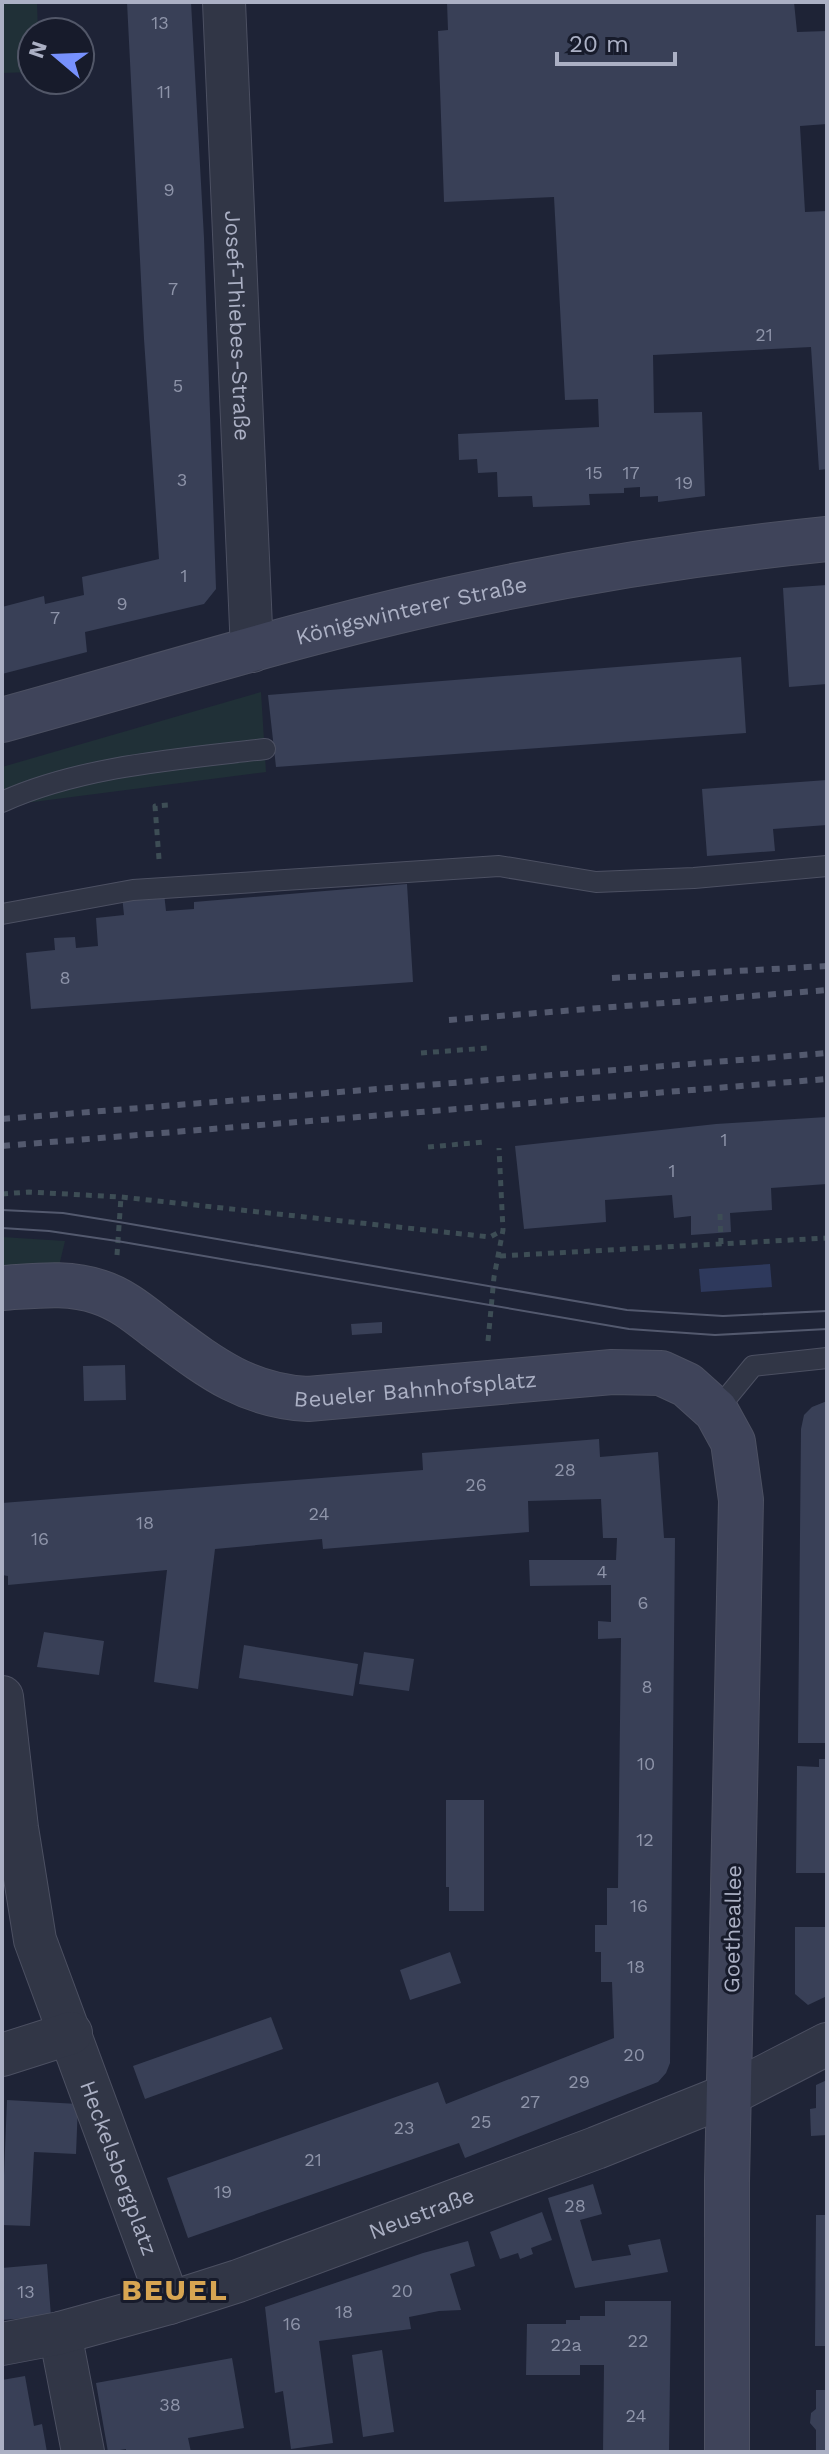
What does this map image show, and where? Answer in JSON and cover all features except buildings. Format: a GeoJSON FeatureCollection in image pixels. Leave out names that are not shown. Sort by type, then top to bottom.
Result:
{"type":"FeatureCollection","features":[{"type":"Feature","properties":{"kind":"street","name":"Josef-Thiebes-Straße"},"geometry":{"type":"LineString","coordinates":[[224,2],[252,651]]}},
{"type":"Feature","properties":{"kind":"street","name":"Königswinterer Straße"},"geometry":{"type":"LineString","coordinates":[[2,720],[252,651],[504,588],[735,548],[827,539]]}},
{"type":"Feature","properties":{"kind":"street","name":"Beueler Bahnhofsplatz"},"geometry":{"type":"LineString","coordinates":[[2,1288],[62,1285],[83,1287],[109,1296],[128,1306],[230,1379],[282,1398],[308,1399],[612,1372],[661,1373],[687,1385],[716,1411]]}},
{"type":"Feature","properties":{"kind":"street","name":"Goetheallee"},"geometry":{"type":"LineString","coordinates":[[716,1411],[733,1442],[741,1500],[728,2095],[727,2452]]}},
{"type":"Feature","properties":{"kind":"street","name":"Heckelsbergplatz"},"geometry":{"type":"LineString","coordinates":[[2,1697],[17,1828],[35,1940],[169,2303]]}},
{"type":"Feature","properties":{"kind":"street"},"geometry":{"type":"LineString","coordinates":[[2,2055],[71,2033]]}},
{"type":"Feature","properties":{"kind":"street","name":"Neustraße"},"geometry":{"type":"LineString","coordinates":[[2,2344],[60,2333],[238,2281],[728,2095],[827,2044]]}},
{"type":"Feature","properties":{"kind":"street"},"geometry":{"type":"LineString","coordinates":[[60,2333],[83,2452]]}},
{"type":"Feature","properties":{"kind":"lane"},"geometry":{"type":"LineString","coordinates":[[2,802],[93,773],[265,749]]}},
{"type":"Feature","properties":{"kind":"lane"},"geometry":{"type":"LineString","coordinates":[[2,914],[133,890],[499,866],[596,882],[694,878],[827,866]]}},
{"type":"Feature","properties":{"kind":"lane"},"geometry":{"type":"LineString","coordinates":[[716,1411],[753,1366],[827,1358]]}},
{"type":"Feature","properties":{"kind":"path"},"geometry":{"type":"LineString","coordinates":[[158,850],[155,806],[169,805]]}},
{"type":"Feature","properties":{"kind":"path"},"geometry":{"type":"LineString","coordinates":[[421,1053],[487,1048]]}},
{"type":"Feature","properties":{"kind":"path"},"geometry":{"type":"LineString","coordinates":[[428,1147],[484,1142]]}},
{"type":"Feature","properties":{"kind":"path"},"geometry":{"type":"LineString","coordinates":[[488,1342],[494,1277],[503,1230],[499,1148]]}},
{"type":"Feature","properties":{"kind":"path"},"geometry":{"type":"LineString","coordinates":[[2,1194],[29,1192],[121,1197],[490,1237],[503,1230]]}},
{"type":"Feature","properties":{"kind":"path"},"geometry":{"type":"LineString","coordinates":[[117,1259],[121,1197]]}},
{"type":"Feature","properties":{"kind":"path"},"geometry":{"type":"LineString","coordinates":[[720,1214],[721,1244]]}},
{"type":"Feature","properties":{"kind":"path"},"geometry":{"type":"LineString","coordinates":[[500,1256],[827,1238]]}},
{"type":"Feature","properties":{"kind":"shaded area"},"geometry":{"type":"Polygon","coordinates":[[[2,2],[37,2],[37,16],[16,16],[16,73],[2,73],[2,2]]]}},
{"type":"Feature","properties":{"kind":"shaded area"},"geometry":{"type":"Polygon","coordinates":[[[261,692],[266,772],[2,806],[2,767],[261,692]]]}},
{"type":"Feature","properties":{"kind":"shaded area"},"geometry":{"type":"Polygon","coordinates":[[[2,1237],[65,1241],[59,1266],[2,1267],[2,1237]]]}},
{"type":"Feature","properties":{"kind":"water"},"geometry":{"type":"Polygon","coordinates":[[[770,1264],[772,1287],[701,1292],[699,1269],[770,1264]]]}},
{"type":"Feature","properties":{"kind":"tram line"},"geometry":{"type":"LineString","coordinates":[[2,1210],[63,1213],[627,1310],[723,1316],[827,1311]]}},
{"type":"Feature","properties":{"kind":"tram line"},"geometry":{"type":"LineString","coordinates":[[2,1228],[117,1241],[629,1329],[715,1335],[827,1329]]}},
{"type":"Feature","properties":{"kind":"railway"},"geometry":{"type":"LineString","coordinates":[[612,978],[827,966]]}},
{"type":"Feature","properties":{"kind":"railway"},"geometry":{"type":"LineString","coordinates":[[449,1020],[827,990]]}},
{"type":"Feature","properties":{"kind":"railway"},"geometry":{"type":"LineString","coordinates":[[2,1119],[827,1053]]}},
{"type":"Feature","properties":{"kind":"railway"},"geometry":{"type":"LineString","coordinates":[[2,1146],[827,1079]]}},
{"type":"Feature","properties":{"kind":"district","name":"BEUEL"},"geometry":{"type":"Point","coordinates":[175,2290]}}]}
